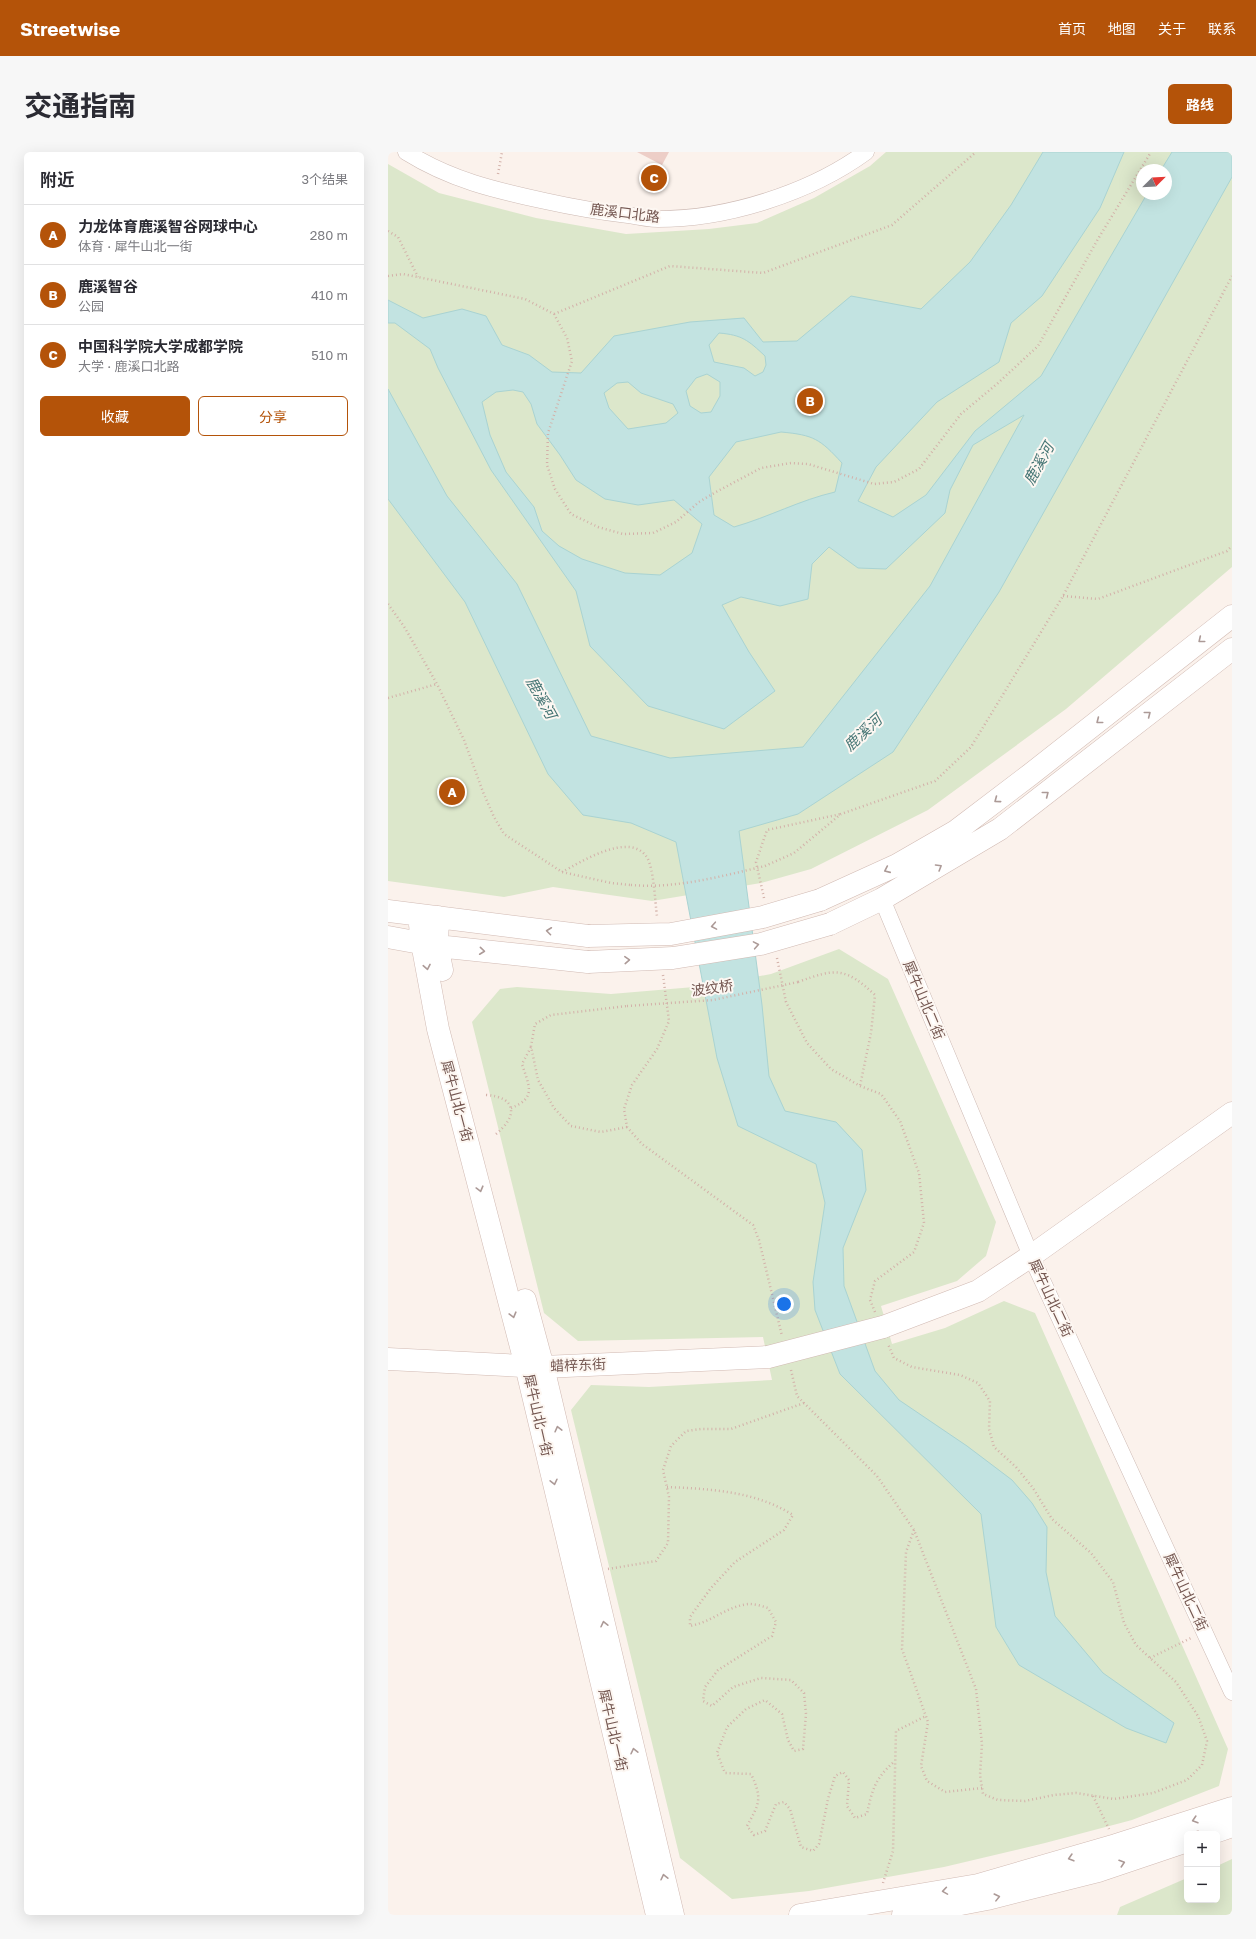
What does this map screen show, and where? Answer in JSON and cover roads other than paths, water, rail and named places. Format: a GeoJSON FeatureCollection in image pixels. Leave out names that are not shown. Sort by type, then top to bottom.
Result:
{"type":"FeatureCollection","features":[{"type":"Feature","properties":{"kind":"street","name":"鹿溪口北路"},"geometry":{"type":"LineString","coordinates":[[406,152],[450,176],[496,190],[575,207],[658,219],[712,215],[759,202],[808,185],[833,173],[866,152]]}},
{"type":"Feature","properties":{"kind":"street"},"geometry":{"type":"LineString","coordinates":[[388,911],[588,936],[671,934],[763,917],[820,900],[897,865],[956,831],[1032,774],[1232,616]]}},
{"type":"Feature","properties":{"kind":"street"},"geometry":{"type":"LineString","coordinates":[[388,937],[430,944],[588,962],[673,958],[761,944],[830,924],[882,899],[1000,829],[1232,649]]}},
{"type":"Feature","properties":{"kind":"street","name":"犀牛山北二街"},"geometry":{"type":"LineString","coordinates":[[882,899],[1031,1256],[1232,1692]]}},
{"type":"Feature","properties":{"kind":"street","name":"犀牛山北一街"},"geometry":{"type":"LineString","coordinates":[[429,916],[430,944],[438,1030],[535,1366],[592,1571],[673,1915]]}},
{"type":"Feature","properties":{"kind":"street","name":"蜡梓东街"},"geometry":{"type":"LineString","coordinates":[[388,1360],[535,1366],[768,1357],[883,1327],[978,1291],[1031,1256],[1232,1113]]}},
{"type":"Feature","properties":{"kind":"street","name":"犀牛山北一街"},"geometry":{"type":"LineString","coordinates":[[535,1366],[657,1915]]}},
{"type":"Feature","properties":{"kind":"street"},"geometry":{"type":"LineString","coordinates":[[800,1915],[978,1886],[1116,1845],[1232,1808]]}},
{"type":"Feature","properties":{"kind":"street"},"geometry":{"type":"LineString","coordinates":[[1218,1831],[1232,1826]]}},
{"type":"Feature","properties":{"kind":"street"},"geometry":{"type":"LineString","coordinates":[[903,1915],[987,1899],[1098,1871],[1184,1843]]}},
{"type":"Feature","properties":{"kind":"water","name":"鹿溪河"},"geometry":{"type":"Polygon","coordinates":[[[1043,152],[1124,152],[1100,208],[1042,296],[1011,323],[999,362],[937,402],[876,467],[858,501],[893,517],[926,495],[975,431],[1041,376],[1144,200],[1172,200],[1172,164],[1165,164],[1172,152],[1232,152],[1232,177],[999,592],[893,752],[798,814],[739,831],[762,1005],[769,1076],[785,1111],[836,1122],[862,1150],[866,1190],[843,1248],[844,1286],[875,1371],[899,1400],[967,1446],[1012,1480],[1032,1503],[1047,1527],[1046,1572],[1055,1616],[1103,1673],[1174,1723],[1166,1743],[1126,1728],[1019,1665],[996,1627],[981,1514],[840,1374],[815,1310],[813,1282],[825,1203],[816,1164],[738,1126],[717,1058],[676,842],[631,823],[583,815],[548,774],[465,602],[388,499],[388,389],[447,496],[517,584],[591,736],[670,758],[803,747],[930,586],[1024,415],[973,445],[950,490],[945,513],[886,569],[858,568],[829,547],[812,564],[808,599],[780,606],[741,597],[722,605],[749,652],[775,691],[724,729],[648,706],[590,646],[576,591],[491,470],[438,368],[430,349],[395,323],[388,323],[388,300],[423,318],[462,309],[486,316],[502,345],[529,355],[552,372],[581,373],[614,336],[690,322],[744,318],[763,342],[797,341],[851,296],[921,309],[970,262],[1011,205],[1043,152]],[[719,333],[709,345],[714,362],[744,368],[755,376],[763,372],[766,365],[765,356],[754,346],[744,339],[734,335],[719,333]],[[707,374],[696,378],[686,391],[690,406],[701,413],[711,412],[720,396],[720,382],[707,374]],[[628,382],[617,383],[604,393],[609,408],[628,429],[666,423],[678,413],[673,404],[641,393],[628,382]],[[513,390],[496,392],[482,402],[490,435],[506,472],[534,507],[542,531],[559,546],[582,559],[625,573],[660,575],[692,553],[702,524],[674,500],[638,505],[605,499],[576,480],[537,424],[531,404],[523,392],[513,390]],[[781,432],[736,442],[709,477],[714,515],[734,527],[809,499],[835,492],[842,463],[822,443],[809,437],[781,432]]]}},
{"type":"Feature","properties":{"kind":"place","name":"中国科学院大学成都学院"},"geometry":{"type":"Point","coordinates":[654,178]}},
{"type":"Feature","properties":{"kind":"place","name":"鹿溪智谷"},"geometry":{"type":"Point","coordinates":[810,401]}},
{"type":"Feature","properties":{"kind":"place","name":"力龙体育鹿溪智谷网球中心"},"geometry":{"type":"Point","coordinates":[452,792]}}]}
